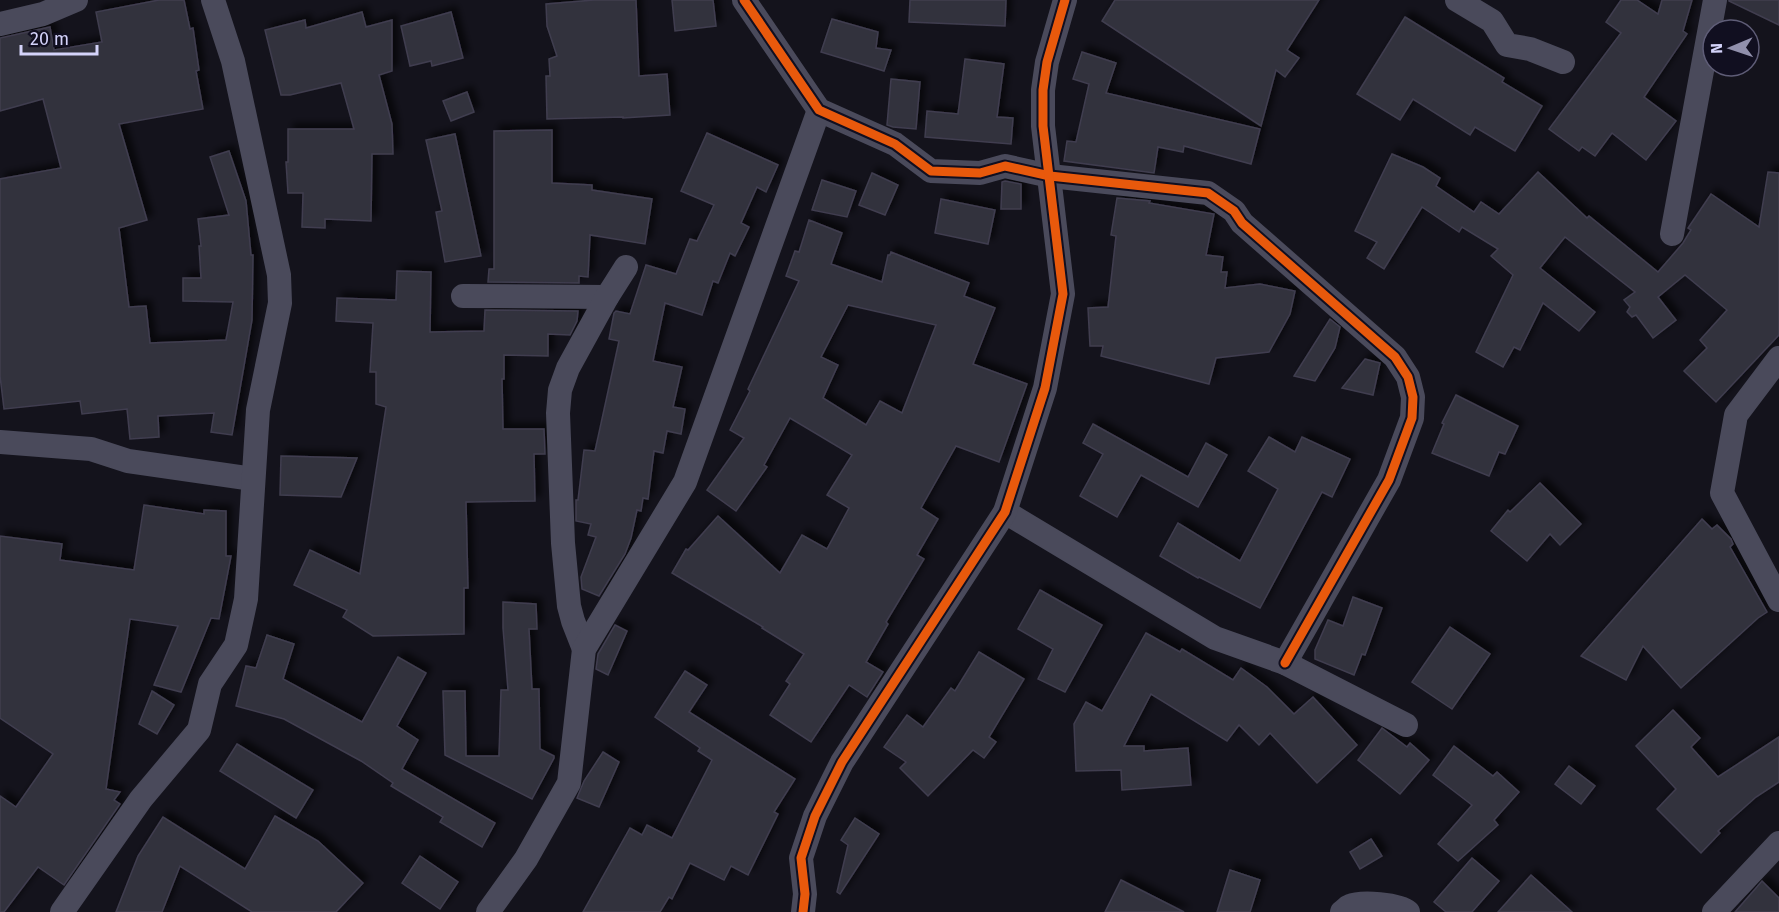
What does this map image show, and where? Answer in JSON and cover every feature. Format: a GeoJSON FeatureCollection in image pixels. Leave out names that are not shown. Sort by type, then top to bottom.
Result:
{"type":"FeatureCollection","features":[{"type":"Feature","properties":{"kind":"street"},"geometry":{"type":"LineString","coordinates":[[0,24],[43,14],[76,0]]}},
{"type":"Feature","properties":{"kind":"street"},"geometry":{"type":"LineString","coordinates":[[62,912],[141,799],[199,730],[210,684],[236,645],[246,599],[258,410],[280,303],[279,275],[234,61],[213,0]]}},
{"type":"Feature","properties":{"kind":"street"},"geometry":{"type":"LineString","coordinates":[[803,912],[805,894],[801,858],[819,807],[842,762],[1005,512],[1045,388],[1063,294],[1043,126],[1042,90],[1047,62],[1065,0]]}},
{"type":"Feature","properties":{"kind":"street"},"geometry":{"type":"LineString","coordinates":[[1457,0],[1492,21],[1507,45],[1530,49],[1563,62]]}},
{"type":"Feature","properties":{"kind":"street"},"geometry":{"type":"LineString","coordinates":[[1672,234],[1715,0]]}},
{"type":"Feature","properties":{"kind":"street"},"geometry":{"type":"LineString","coordinates":[[745,1],[819,110],[895,144],[931,171],[980,173],[1005,166],[1050,176],[1208,193],[1234,211],[1242,223],[1395,357],[1408,378],[1413,397],[1412,418],[1389,480],[1285,663]]}},
{"type":"Feature","properties":{"kind":"street"},"geometry":{"type":"LineString","coordinates":[[488,912],[526,858],[569,783],[584,649],[685,482],[819,110]]}},
{"type":"Feature","properties":{"kind":"street"},"geometry":{"type":"LineString","coordinates":[[584,649],[569,606],[563,543],[558,413],[560,390],[568,368],[626,267]]}},
{"type":"Feature","properties":{"kind":"street"},"geometry":{"type":"LineString","coordinates":[[463,296],[607,297]]}},
{"type":"Feature","properties":{"kind":"street"},"geometry":{"type":"LineString","coordinates":[[1779,358],[1736,415],[1722,493],[1779,600]]}},
{"type":"Feature","properties":{"kind":"street"},"geometry":{"type":"LineString","coordinates":[[0,442],[91,449],[128,461],[253,479]]}},
{"type":"Feature","properties":{"kind":"street"},"geometry":{"type":"LineString","coordinates":[[1005,512],[1215,638],[1285,663],[1406,725]]}},
{"type":"Feature","properties":{"kind":"street"},"geometry":{"type":"LineString","coordinates":[[1714,912],[1779,843]]}},
{"type":"Feature","properties":{"kind":"street"},"geometry":{"type":"LineString","coordinates":[[1342,912],[1351,905],[1380,904],[1408,912]]}},
{"type":"Feature","properties":{"kind":"building"},"geometry":{"type":"Polygon","coordinates":[[[159,0],[184,0],[190,29],[193,28],[199,70],[196,71],[203,109],[119,124],[147,220],[119,228],[129,307],[146,306],[150,343],[226,340],[233,302],[183,301],[183,278],[201,278],[198,219],[229,215],[210,157],[229,151],[246,201],[251,255],[253,255],[252,320],[232,435],[211,432],[214,413],[158,416],[159,437],[130,439],[127,409],[82,414],[80,401],[4,409],[0,376],[0,179],[61,168],[43,99],[0,111],[0,38],[50,27],[54,50],[102,42],[96,12],[159,0]]]}},
{"type":"Feature","properties":{"kind":"building"},"geometry":{"type":"Polygon","coordinates":[[[594,0],[636,0],[639,76],[667,74],[670,115],[547,119],[546,76],[550,76],[549,59],[557,56],[547,26],[546,4],[594,0]]]}},
{"type":"Feature","properties":{"kind":"building"},"geometry":{"type":"Polygon","coordinates":[[[672,0],[713,0],[716,26],[675,31],[672,0]]]}},
{"type":"Feature","properties":{"kind":"building"},"geometry":{"type":"Polygon","coordinates":[[[910,0],[1006,0],[1005,26],[909,22],[910,0]]]}},
{"type":"Feature","properties":{"kind":"building"},"geometry":{"type":"Polygon","coordinates":[[[1115,0],[1319,0],[1287,50],[1299,58],[1285,77],[1276,70],[1261,126],[1102,21],[1115,0]]]}},
{"type":"Feature","properties":{"kind":"building"},"geometry":{"type":"Polygon","coordinates":[[[1621,0],[1637,0],[1658,14],[1662,0],[1692,0],[1683,31],[1687,34],[1644,97],[1676,121],[1646,160],[1612,133],[1595,156],[1582,147],[1579,151],[1549,129],[1621,33],[1606,22],[1621,0]]]}},
{"type":"Feature","properties":{"kind":"building"},"geometry":{"type":"Polygon","coordinates":[[[1779,0],[1779,25],[1729,1],[1779,0]]]}},
{"type":"Feature","properties":{"kind":"building"},"geometry":{"type":"Polygon","coordinates":[[[362,12],[366,27],[392,20],[392,71],[379,75],[392,124],[393,154],[372,154],[371,221],[325,219],[325,228],[302,227],[303,193],[288,193],[286,162],[288,162],[288,129],[354,129],[341,83],[281,95],[265,30],[305,20],[306,28],[362,12]]]}},
{"type":"Feature","properties":{"kind":"building"},"geometry":{"type":"Polygon","coordinates":[[[451,12],[463,58],[432,66],[431,61],[410,66],[401,26],[451,12]]]}},
{"type":"Feature","properties":{"kind":"building"},"geometry":{"type":"Polygon","coordinates":[[[1405,17],[1504,78],[1502,82],[1542,106],[1515,151],[1475,127],[1470,135],[1413,99],[1400,120],[1357,94],[1405,17]]]}},
{"type":"Feature","properties":{"kind":"building"},"geometry":{"type":"Polygon","coordinates":[[[832,19],[878,32],[876,48],[891,50],[884,71],[821,52],[832,19]]]}},
{"type":"Feature","properties":{"kind":"building"},"geometry":{"type":"Polygon","coordinates":[[[1082,52],[1116,63],[1106,93],[1260,129],[1251,164],[1184,146],[1183,152],[1158,147],[1154,173],[1064,161],[1067,141],[1076,142],[1089,84],[1073,79],[1082,52]]]}},
{"type":"Feature","properties":{"kind":"building"},"geometry":{"type":"Polygon","coordinates":[[[965,59],[1004,64],[997,117],[1013,118],[1011,144],[925,137],[927,111],[958,114],[965,59]]]}},
{"type":"Feature","properties":{"kind":"building"},"geometry":{"type":"Polygon","coordinates":[[[891,79],[920,82],[916,129],[887,125],[891,79]]]}},
{"type":"Feature","properties":{"kind":"building"},"geometry":{"type":"Polygon","coordinates":[[[467,92],[474,112],[451,121],[443,101],[467,92]]]}},
{"type":"Feature","properties":{"kind":"building"},"geometry":{"type":"Polygon","coordinates":[[[552,130],[552,183],[592,185],[592,190],[652,199],[645,244],[590,235],[588,277],[579,276],[579,283],[488,282],[489,269],[494,269],[494,131],[552,130]]]}},
{"type":"Feature","properties":{"kind":"building"},"geometry":{"type":"Polygon","coordinates":[[[707,133],[778,165],[766,192],[757,187],[741,223],[749,227],[735,256],[730,253],[718,283],[713,281],[702,315],[665,303],[653,361],[682,367],[673,407],[685,409],[681,434],[667,431],[663,453],[654,451],[648,499],[643,498],[641,511],[637,510],[625,554],[599,596],[582,589],[581,577],[596,537],[588,535],[591,524],[576,521],[576,500],[578,500],[584,450],[595,451],[619,341],[609,339],[614,313],[616,311],[630,314],[646,265],[676,274],[690,239],[697,241],[714,205],[681,191],[707,133]]]}},
{"type":"Feature","properties":{"kind":"building"},"geometry":{"type":"Polygon","coordinates":[[[455,134],[481,256],[445,262],[436,212],[442,211],[426,140],[455,134]]]}},
{"type":"Feature","properties":{"kind":"building"},"geometry":{"type":"Polygon","coordinates":[[[1392,154],[1423,167],[1440,178],[1436,186],[1474,212],[1481,202],[1499,214],[1538,172],[1587,218],[1589,216],[1658,272],[1683,243],[1691,230],[1688,228],[1711,194],[1759,227],[1768,172],[1779,173],[1779,335],[1716,402],[1684,371],[1707,348],[1700,340],[1727,310],[1685,275],[1658,297],[1676,320],[1653,338],[1636,315],[1632,317],[1627,312],[1630,307],[1624,300],[1635,292],[1565,237],[1540,268],[1595,312],[1579,331],[1543,303],[1520,350],[1514,347],[1503,367],[1476,352],[1513,275],[1491,256],[1498,249],[1462,227],[1459,232],[1422,207],[1384,269],[1367,258],[1377,242],[1355,231],[1392,154]]]}},
{"type":"Feature","properties":{"kind":"building"},"geometry":{"type":"Polygon","coordinates":[[[872,173],[898,185],[885,215],[859,205],[872,173]]]}},
{"type":"Feature","properties":{"kind":"building"},"geometry":{"type":"Polygon","coordinates":[[[822,180],[856,191],[847,217],[812,210],[822,180]]]}},
{"type":"Feature","properties":{"kind":"building"},"geometry":{"type":"Polygon","coordinates":[[[1002,182],[1021,184],[1021,209],[1001,209],[1002,182]]]}},
{"type":"Feature","properties":{"kind":"building"},"geometry":{"type":"Polygon","coordinates":[[[1117,198],[1150,201],[1149,203],[1214,214],[1206,255],[1223,257],[1221,272],[1227,272],[1225,288],[1260,284],[1295,291],[1290,314],[1269,352],[1216,358],[1209,384],[1101,356],[1103,346],[1090,346],[1088,308],[1108,307],[1116,236],[1111,235],[1117,198]]]}},
{"type":"Feature","properties":{"kind":"building"},"geometry":{"type":"Polygon","coordinates":[[[941,199],[995,210],[988,244],[935,233],[941,199]]]}},
{"type":"Feature","properties":{"kind":"building"},"geometry":{"type":"Polygon","coordinates":[[[809,220],[842,233],[831,264],[882,282],[888,255],[891,252],[969,283],[964,296],[995,308],[973,364],[1027,384],[999,462],[956,446],[921,508],[938,519],[917,555],[924,559],[886,622],[888,624],[866,662],[883,672],[867,697],[849,685],[811,742],[770,715],[790,684],[786,681],[804,654],[672,573],[686,549],[688,550],[718,516],[780,573],[802,535],[827,549],[849,508],[827,495],[852,455],[790,418],[764,465],[767,467],[736,511],[707,490],[744,438],[730,430],[799,281],[786,276],[795,251],[799,252],[809,220]],[[848,305],[821,357],[838,365],[823,398],[866,425],[880,401],[902,413],[936,325],[848,305]]]}},
{"type":"Feature","properties":{"kind":"building"},"geometry":{"type":"Polygon","coordinates":[[[397,271],[431,272],[430,332],[484,331],[485,310],[578,311],[577,321],[570,335],[548,334],[548,356],[504,355],[503,429],[544,429],[545,454],[534,454],[535,501],[466,502],[468,588],[464,588],[464,634],[373,636],[343,617],[347,610],[294,585],[310,550],[360,574],[386,407],[376,404],[376,372],[370,372],[373,323],[336,321],[337,298],[396,300],[397,271]]]}},
{"type":"Feature","properties":{"kind":"building"},"geometry":{"type":"Polygon","coordinates":[[[1330,319],[1340,327],[1335,348],[1315,381],[1294,376],[1330,319]]]}},
{"type":"Feature","properties":{"kind":"building"},"geometry":{"type":"Polygon","coordinates":[[[1365,359],[1380,363],[1373,395],[1342,388],[1365,359]]]}},
{"type":"Feature","properties":{"kind":"building"},"geometry":{"type":"Polygon","coordinates":[[[1456,395],[1518,426],[1505,454],[1499,452],[1489,476],[1432,453],[1444,424],[1442,423],[1456,395]]]}},
{"type":"Feature","properties":{"kind":"building"},"geometry":{"type":"Polygon","coordinates":[[[1093,424],[1188,477],[1206,443],[1227,455],[1198,507],[1141,475],[1117,517],[1080,496],[1103,454],[1083,443],[1093,424]]]}},
{"type":"Feature","properties":{"kind":"building"},"geometry":{"type":"Polygon","coordinates":[[[1269,437],[1295,452],[1302,437],[1350,459],[1332,497],[1322,492],[1260,608],[1198,578],[1160,556],[1178,523],[1240,561],[1278,489],[1248,471],[1269,437]]]}},
{"type":"Feature","properties":{"kind":"building"},"geometry":{"type":"Polygon","coordinates":[[[281,456],[357,458],[341,497],[280,495],[281,456]]]}},
{"type":"Feature","properties":{"kind":"building"},"geometry":{"type":"Polygon","coordinates":[[[1540,483],[1581,524],[1560,545],[1550,534],[1527,561],[1491,531],[1508,510],[1510,512],[1540,483]]]}},
{"type":"Feature","properties":{"kind":"building"},"geometry":{"type":"Polygon","coordinates":[[[144,505],[204,514],[204,510],[226,511],[226,556],[231,556],[219,619],[211,618],[181,692],[154,685],[178,626],[130,619],[106,789],[120,792],[114,800],[120,804],[64,885],[38,867],[4,912],[0,912],[0,796],[16,807],[53,754],[0,718],[0,536],[62,544],[60,560],[134,570],[144,505]]]}},
{"type":"Feature","properties":{"kind":"building"},"geometry":{"type":"Polygon","coordinates":[[[1702,519],[1712,529],[1717,525],[1731,539],[1733,544],[1730,547],[1767,612],[1681,688],[1643,646],[1626,680],[1581,656],[1702,519]]]}},
{"type":"Feature","properties":{"kind":"building"},"geometry":{"type":"Polygon","coordinates":[[[1040,590],[1102,625],[1065,692],[1038,679],[1053,649],[1018,629],[1040,590]]]}},
{"type":"Feature","properties":{"kind":"building"},"geometry":{"type":"Polygon","coordinates":[[[1353,597],[1382,608],[1365,655],[1362,654],[1354,675],[1315,659],[1315,650],[1328,620],[1343,626],[1353,597]]]}},
{"type":"Feature","properties":{"kind":"building"},"geometry":{"type":"Polygon","coordinates":[[[503,602],[536,604],[537,629],[529,629],[532,689],[539,689],[540,749],[554,758],[532,799],[445,755],[443,691],[465,691],[466,756],[499,756],[501,690],[508,690],[503,602]]]}},
{"type":"Feature","properties":{"kind":"building"},"geometry":{"type":"Polygon","coordinates":[[[615,625],[627,631],[608,675],[596,669],[598,654],[615,625]]]}},
{"type":"Feature","properties":{"kind":"building"},"geometry":{"type":"Polygon","coordinates":[[[1450,627],[1490,654],[1452,709],[1412,682],[1450,627]]]}},
{"type":"Feature","properties":{"kind":"building"},"geometry":{"type":"Polygon","coordinates":[[[1146,633],[1180,652],[1182,649],[1233,680],[1241,668],[1267,687],[1294,714],[1313,697],[1357,745],[1317,783],[1270,733],[1259,745],[1239,725],[1227,741],[1151,694],[1124,746],[1144,746],[1144,751],[1188,748],[1191,785],[1122,790],[1121,770],[1076,771],[1074,724],[1086,702],[1102,711],[1146,633]]]}},
{"type":"Feature","properties":{"kind":"building"},"geometry":{"type":"Polygon","coordinates":[[[267,635],[294,644],[283,679],[362,722],[398,657],[426,673],[397,726],[418,740],[402,769],[495,823],[482,847],[440,822],[443,817],[391,786],[393,783],[361,761],[284,719],[236,706],[246,666],[256,668],[267,635]]]}},
{"type":"Feature","properties":{"kind":"building"},"geometry":{"type":"Polygon","coordinates":[[[979,652],[1024,679],[989,737],[996,742],[984,758],[973,750],[928,796],[900,768],[906,762],[884,747],[907,715],[923,727],[951,688],[955,691],[979,652]]]}},
{"type":"Feature","properties":{"kind":"building"},"geometry":{"type":"Polygon","coordinates":[[[685,671],[707,685],[689,712],[795,779],[774,812],[778,814],[748,875],[731,866],[724,880],[690,863],[672,899],[669,897],[660,912],[583,912],[630,828],[642,835],[647,825],[672,838],[712,760],[698,751],[700,748],[655,717],[685,671]]]}},
{"type":"Feature","properties":{"kind":"building"},"geometry":{"type":"Polygon","coordinates":[[[152,691],[174,705],[157,734],[139,724],[152,691]]]}},
{"type":"Feature","properties":{"kind":"building"},"geometry":{"type":"Polygon","coordinates":[[[1673,710],[1700,738],[1691,747],[1718,777],[1779,737],[1779,782],[1756,797],[1718,831],[1720,833],[1701,853],[1657,809],[1676,789],[1636,746],[1673,710]]]}},
{"type":"Feature","properties":{"kind":"building"},"geometry":{"type":"Polygon","coordinates":[[[1382,728],[1407,747],[1410,743],[1429,760],[1400,794],[1358,760],[1382,728]]]}},
{"type":"Feature","properties":{"kind":"building"},"geometry":{"type":"Polygon","coordinates":[[[237,744],[313,790],[296,818],[220,771],[237,744]]]}},
{"type":"Feature","properties":{"kind":"building"},"geometry":{"type":"Polygon","coordinates":[[[1454,746],[1493,776],[1497,772],[1519,792],[1494,820],[1498,825],[1458,861],[1438,844],[1472,805],[1433,775],[1454,746]]]}},
{"type":"Feature","properties":{"kind":"building"},"geometry":{"type":"Polygon","coordinates":[[[603,752],[619,762],[599,807],[577,798],[584,781],[603,752]]]}},
{"type":"Feature","properties":{"kind":"building"},"geometry":{"type":"Polygon","coordinates":[[[1569,766],[1595,786],[1581,804],[1555,784],[1569,766]]]}},
{"type":"Feature","properties":{"kind":"building"},"geometry":{"type":"Polygon","coordinates":[[[275,816],[318,841],[363,883],[336,912],[252,912],[180,866],[162,912],[116,912],[138,856],[163,817],[245,869],[275,816]]]}},
{"type":"Feature","properties":{"kind":"building"},"geometry":{"type":"Polygon","coordinates":[[[855,818],[879,834],[840,894],[837,892],[848,845],[841,840],[855,818]]]}},
{"type":"Feature","properties":{"kind":"building"},"geometry":{"type":"Polygon","coordinates":[[[1371,839],[1382,856],[1360,869],[1350,852],[1371,839]]]}},
{"type":"Feature","properties":{"kind":"building"},"geometry":{"type":"Polygon","coordinates":[[[420,856],[458,882],[440,909],[402,883],[420,856]]]}},
{"type":"Feature","properties":{"kind":"building"},"geometry":{"type":"Polygon","coordinates":[[[1472,858],[1499,881],[1472,912],[1446,912],[1434,902],[1472,858]]]}},
{"type":"Feature","properties":{"kind":"building"},"geometry":{"type":"Polygon","coordinates":[[[1230,870],[1260,880],[1250,912],[1217,912],[1230,870]]]}},
{"type":"Feature","properties":{"kind":"building"},"geometry":{"type":"Polygon","coordinates":[[[1531,875],[1572,912],[1498,912],[1531,875]]]}},
{"type":"Feature","properties":{"kind":"building"},"geometry":{"type":"Polygon","coordinates":[[[1121,880],[1184,912],[1105,912],[1121,880]]]}},
{"type":"Feature","properties":{"kind":"building"},"geometry":{"type":"Polygon","coordinates":[[[1762,881],[1779,898],[1779,912],[1735,912],[1762,881]]]}},
{"type":"Feature","properties":{"kind":"cycle path"},"geometry":{"type":"LineString","coordinates":[[744,0],[819,110],[895,144],[931,171],[980,173],[1005,166],[1050,176],[1208,193],[1234,211],[1242,223],[1395,357],[1408,377],[1413,397],[1412,418],[1389,480],[1285,663]]}},
{"type":"Feature","properties":{"kind":"cycle path"},"geometry":{"type":"LineString","coordinates":[[803,912],[805,894],[801,858],[815,816],[842,762],[1005,512],[1045,388],[1063,294],[1043,126],[1043,90],[1047,62],[1065,0]]}}]}
